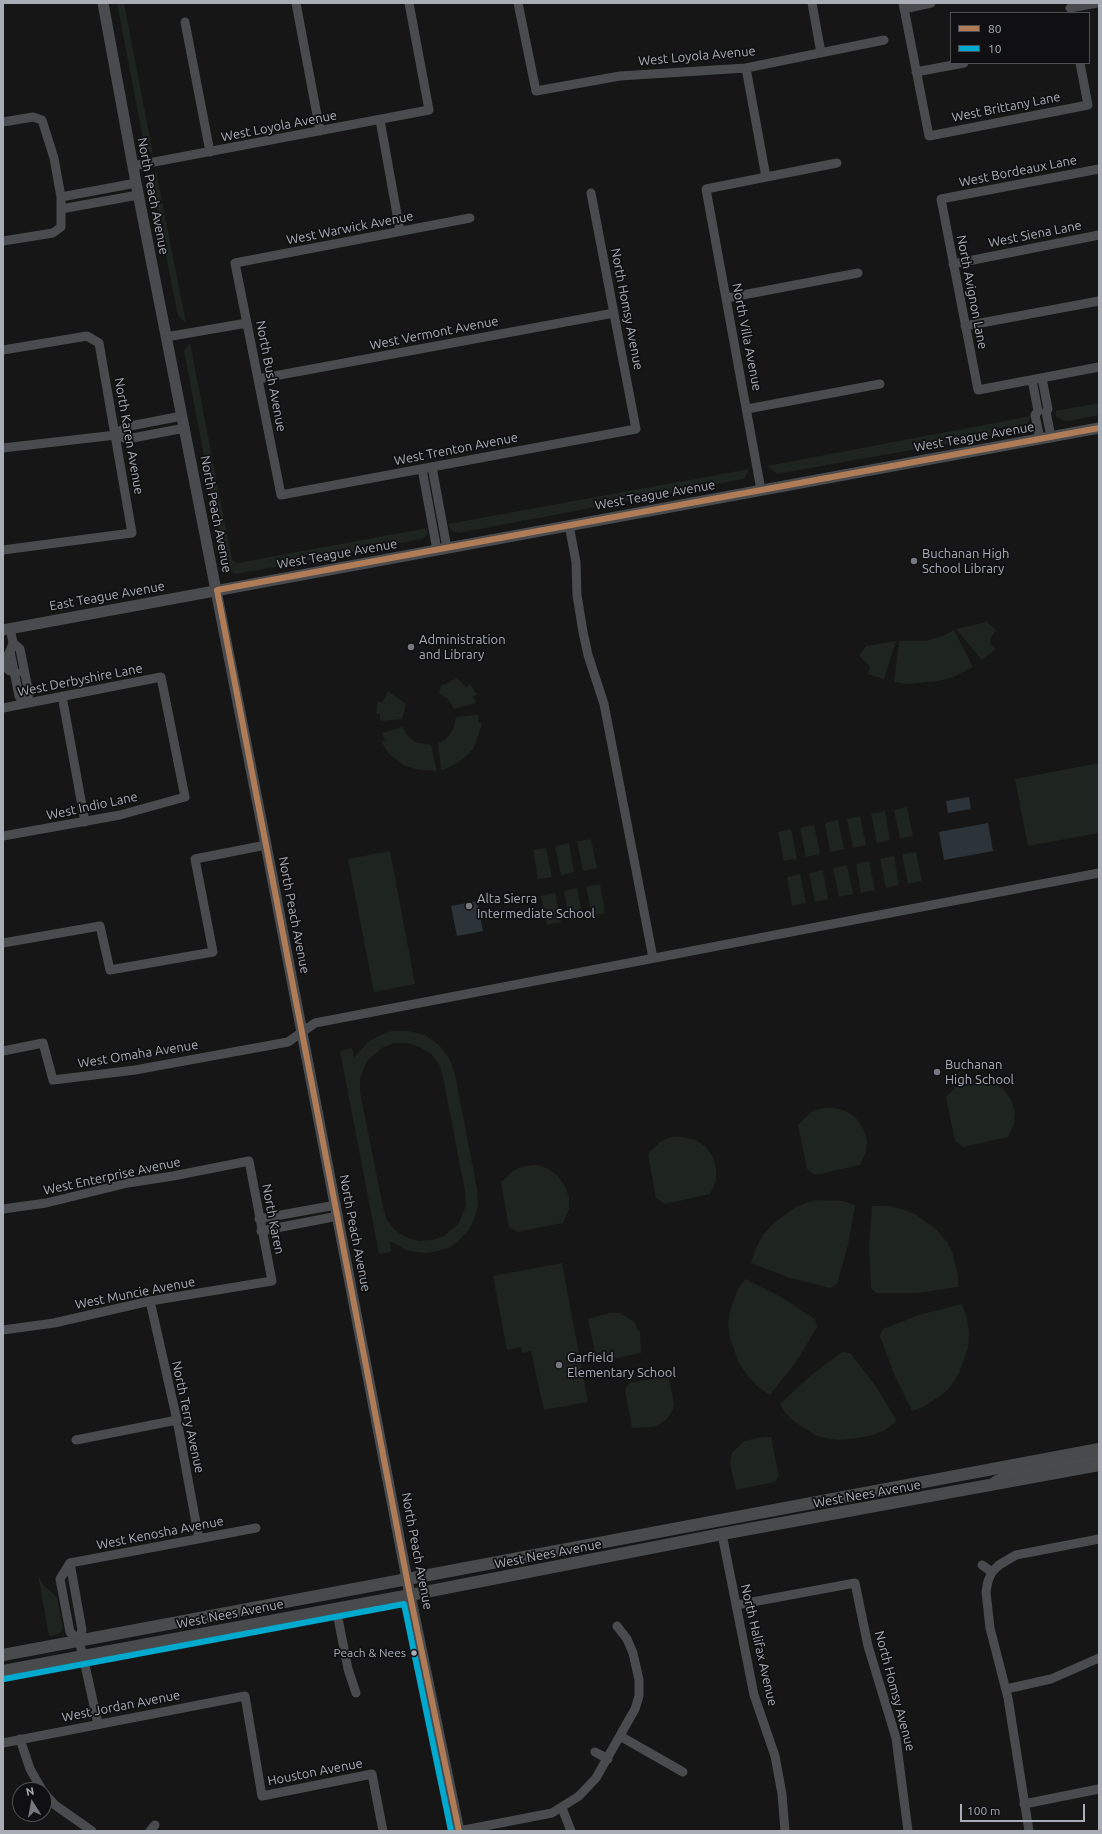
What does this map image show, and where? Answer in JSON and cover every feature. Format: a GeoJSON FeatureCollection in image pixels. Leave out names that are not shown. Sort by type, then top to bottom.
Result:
{"type":"FeatureCollection","features":[{"type":"Feature","properties":{"kind":"main road","name":"West Nees Avenue"},"geometry":{"type":"LineString","coordinates":[[3,1655],[1099,1449]]}},
{"type":"Feature","properties":{"kind":"main road","name":"West Nees Avenue"},"geometry":{"type":"LineString","coordinates":[[3,1671],[410,1595],[722,1534],[981,1488],[1099,1465]]}},
{"type":"Feature","properties":{"kind":"street","name":"North Peach Avenue"},"geometry":{"type":"LineString","coordinates":[[103,3],[138,195],[185,428],[336,1205],[410,1595],[459,1831]]}},
{"type":"Feature","properties":{"kind":"street"},"geometry":{"type":"LineString","coordinates":[[296,3],[320,131]]}},
{"type":"Feature","properties":{"kind":"street","name":"West Loyola Avenue"},"geometry":{"type":"LineString","coordinates":[[133,166],[429,110],[409,3]]}},
{"type":"Feature","properties":{"kind":"street","name":"West Loyola Avenue"},"geometry":{"type":"LineString","coordinates":[[518,3],[536,91],[620,76],[746,68],[884,40]]}},
{"type":"Feature","properties":{"kind":"street"},"geometry":{"type":"LineString","coordinates":[[812,3],[821,52]]}},
{"type":"Feature","properties":{"kind":"street"},"geometry":{"type":"LineString","coordinates":[[932,3],[903,6],[916,72],[959,64]]}},
{"type":"Feature","properties":{"kind":"street"},"geometry":{"type":"LineString","coordinates":[[1070,8],[1097,3]]}},
{"type":"Feature","properties":{"kind":"street"},"geometry":{"type":"LineString","coordinates":[[185,22],[210,152]]}},
{"type":"Feature","properties":{"kind":"street","name":"West Brittany Lane"},"geometry":{"type":"LineString","coordinates":[[916,72],[929,136],[1088,105],[1080,64]]}},
{"type":"Feature","properties":{"kind":"street"},"geometry":{"type":"LineString","coordinates":[[746,68],[766,177],[837,163]]}},
{"type":"Feature","properties":{"kind":"street"},"geometry":{"type":"LineString","coordinates":[[3,122],[33,117],[42,120],[54,158],[61,197],[61,227],[53,233],[3,241]]}},
{"type":"Feature","properties":{"kind":"street"},"geometry":{"type":"LineString","coordinates":[[380,120],[400,231]]}},
{"type":"Feature","properties":{"kind":"street","name":"West Bordeaux Lane"},"geometry":{"type":"LineString","coordinates":[[941,199],[1099,169]]}},
{"type":"Feature","properties":{"kind":"street","name":"North Villa Avenue"},"geometry":{"type":"LineString","coordinates":[[762,490],[706,189],[766,177]]}},
{"type":"Feature","properties":{"kind":"street"},"geometry":{"type":"LineString","coordinates":[[61,197],[136,183]]}},
{"type":"Feature","properties":{"kind":"street","name":"North Homsy Avenue"},"geometry":{"type":"LineString","coordinates":[[591,193],[636,429]]}},
{"type":"Feature","properties":{"kind":"street"},"geometry":{"type":"LineString","coordinates":[[61,209],[138,195]]}},
{"type":"Feature","properties":{"kind":"street","name":"North Avignon Lane"},"geometry":{"type":"LineString","coordinates":[[941,199],[978,390],[1032,380]]}},
{"type":"Feature","properties":{"kind":"street","name":"West Warwick Avenue"},"geometry":{"type":"LineString","coordinates":[[235,263],[470,218]]}},
{"type":"Feature","properties":{"kind":"street","name":"West Siena Lane"},"geometry":{"type":"LineString","coordinates":[[953,264],[1099,235]]}},
{"type":"Feature","properties":{"kind":"street","name":"North Bush Avenue"},"geometry":{"type":"LineString","coordinates":[[235,263],[281,495]]}},
{"type":"Feature","properties":{"kind":"street"},"geometry":{"type":"LineString","coordinates":[[727,298],[858,273]]}},
{"type":"Feature","properties":{"kind":"street"},"geometry":{"type":"LineString","coordinates":[[965,326],[1099,301]]}},
{"type":"Feature","properties":{"kind":"street","name":"West Vermont Avenue"},"geometry":{"type":"LineString","coordinates":[[258,379],[614,313]]}},
{"type":"Feature","properties":{"kind":"street"},"geometry":{"type":"LineString","coordinates":[[166,337],[247,323]]}},
{"type":"Feature","properties":{"kind":"street","name":"North Karen Avenue"},"geometry":{"type":"LineString","coordinates":[[3,350],[87,336],[99,344],[132,533],[3,550]]}},
{"type":"Feature","properties":{"kind":"street"},"geometry":{"type":"LineString","coordinates":[[1046,438],[1036,414],[1038,411],[1032,380],[1099,367]]}},
{"type":"Feature","properties":{"kind":"street"},"geometry":{"type":"LineString","coordinates":[[1042,378],[1048,409],[1046,412],[1046,438]]}},
{"type":"Feature","properties":{"kind":"street"},"geometry":{"type":"LineString","coordinates":[[747,409],[880,384]]}},
{"type":"Feature","properties":{"kind":"street"},"geometry":{"type":"LineString","coordinates":[[116,435],[125,427],[182,416]]}},
{"type":"Feature","properties":{"kind":"street"},"geometry":{"type":"LineString","coordinates":[[3,448],[116,435],[127,439],[185,428]]}},
{"type":"Feature","properties":{"kind":"street","name":"West Teague Avenue"},"geometry":{"type":"LineString","coordinates":[[216,590],[1099,428]]}},
{"type":"Feature","properties":{"kind":"street","name":"West Trenton Avenue"},"geometry":{"type":"LineString","coordinates":[[281,495],[636,429]]}},
{"type":"Feature","properties":{"kind":"street"},"geometry":{"type":"LineString","coordinates":[[432,467],[442,549]]}},
{"type":"Feature","properties":{"kind":"street"},"geometry":{"type":"LineString","coordinates":[[422,469],[442,549]]}},
{"type":"Feature","properties":{"kind":"street"},"geometry":{"type":"LineString","coordinates":[[569,525],[576,562],[579,606],[583,632],[588,655],[604,704],[653,958]]}},
{"type":"Feature","properties":{"kind":"street","name":"East Teague Avenue"},"geometry":{"type":"LineString","coordinates":[[6,629],[216,590]]}},
{"type":"Feature","properties":{"kind":"street"},"geometry":{"type":"LineString","coordinates":[[6,629],[12,647],[19,696],[25,703],[29,694],[20,649],[12,647]]}},
{"type":"Feature","properties":{"kind":"street"},"geometry":{"type":"LineString","coordinates":[[15,673],[24,671]]}},
{"type":"Feature","properties":{"kind":"street","name":"West Derbyshire Lane"},"geometry":{"type":"LineString","coordinates":[[3,708],[161,677],[185,798]]}},
{"type":"Feature","properties":{"kind":"street"},"geometry":{"type":"LineString","coordinates":[[62,696],[85,822]]}},
{"type":"Feature","properties":{"kind":"street","name":"West Indio Lane"},"geometry":{"type":"LineString","coordinates":[[3,836],[120,815],[185,798]]}},
{"type":"Feature","properties":{"kind":"street"},"geometry":{"type":"LineString","coordinates":[[3,943],[100,926],[110,970],[213,952],[195,859],[266,845]]}},
{"type":"Feature","properties":{"kind":"street"},"geometry":{"type":"LineString","coordinates":[[302,1032],[315,1023],[1099,873]]}},
{"type":"Feature","properties":{"kind":"street","name":"West Omaha Avenue"},"geometry":{"type":"LineString","coordinates":[[3,1051],[43,1044],[53,1080],[135,1070],[288,1042],[302,1032]]}},
{"type":"Feature","properties":{"kind":"street","name":"West Enterprise Avenue"},"geometry":{"type":"LineString","coordinates":[[3,1209],[46,1203],[128,1183],[249,1162]]}},
{"type":"Feature","properties":{"kind":"street","name":"North Karen"},"geometry":{"type":"LineString","coordinates":[[249,1162],[261,1231],[272,1280]]}},
{"type":"Feature","properties":{"kind":"street"},"geometry":{"type":"LineString","coordinates":[[259,1219],[336,1205]]}},
{"type":"Feature","properties":{"kind":"street"},"geometry":{"type":"LineString","coordinates":[[261,1231],[338,1216]]}},
{"type":"Feature","properties":{"kind":"street","name":"West Muncie Avenue"},"geometry":{"type":"LineString","coordinates":[[3,1330],[54,1324],[150,1301],[272,1280]]}},
{"type":"Feature","properties":{"kind":"street","name":"North Terry Avenue"},"geometry":{"type":"LineString","coordinates":[[150,1301],[177,1420],[199,1539]]}},
{"type":"Feature","properties":{"kind":"street"},"geometry":{"type":"LineString","coordinates":[[76,1440],[177,1420]]}},
{"type":"Feature","properties":{"kind":"street"},"geometry":{"type":"LineString","coordinates":[[981,1488],[1010,1475],[1099,1457]]}},
{"type":"Feature","properties":{"kind":"street","name":"West Kenosha Avenue"},"geometry":{"type":"LineString","coordinates":[[79,1641],[82,1630],[70,1563],[256,1528]]}},
{"type":"Feature","properties":{"kind":"street","name":"North Halifax Avenue"},"geometry":{"type":"LineString","coordinates":[[722,1534],[754,1695],[775,1756],[782,1794],[785,1831]]}},
{"type":"Feature","properties":{"kind":"street"},"geometry":{"type":"LineString","coordinates":[[1029,1831],[1006,1689],[990,1628],[986,1592],[992,1572],[1003,1562],[1016,1555],[1099,1539]]}},
{"type":"Feature","properties":{"kind":"street"},"geometry":{"type":"LineString","coordinates":[[982,1565],[992,1572]]}},
{"type":"Feature","properties":{"kind":"street","name":"North Homsy Avenue"},"geometry":{"type":"LineString","coordinates":[[736,1605],[855,1583],[868,1646],[896,1738],[908,1831]]}},
{"type":"Feature","properties":{"kind":"street"},"geometry":{"type":"LineString","coordinates":[[336,1608],[348,1669],[356,1692]]}},
{"type":"Feature","properties":{"kind":"street"},"geometry":{"type":"LineString","coordinates":[[459,1831],[552,1813],[562,1808],[588,1789],[608,1759],[635,1709],[639,1696],[639,1680],[633,1653],[627,1639],[617,1626]]}},
{"type":"Feature","properties":{"kind":"street"},"geometry":{"type":"LineString","coordinates":[[79,1641],[98,1724]]}},
{"type":"Feature","properties":{"kind":"street"},"geometry":{"type":"LineString","coordinates":[[1006,1689],[1050,1679],[1099,1658]]}},
{"type":"Feature","properties":{"kind":"street","name":"West Jordan Avenue"},"geometry":{"type":"LineString","coordinates":[[3,1743],[244,1696],[262,1796]]}},
{"type":"Feature","properties":{"kind":"street"},"geometry":{"type":"LineString","coordinates":[[620,1736],[683,1772]]}},
{"type":"Feature","properties":{"kind":"street"},"geometry":{"type":"LineString","coordinates":[[20,1739],[30,1769],[37,1782]]}},
{"type":"Feature","properties":{"kind":"street"},"geometry":{"type":"LineString","coordinates":[[595,1752],[608,1759]]}},
{"type":"Feature","properties":{"kind":"street","name":"Houston Avenue"},"geometry":{"type":"LineString","coordinates":[[262,1796],[372,1774],[383,1831]]}},
{"type":"Feature","properties":{"kind":"street"},"geometry":{"type":"LineString","coordinates":[[1024,1804],[1099,1789]]}},
{"type":"Feature","properties":{"kind":"street"},"geometry":{"type":"LineString","coordinates":[[52,1802],[92,1831]]}},
{"type":"Feature","properties":{"kind":"street"},"geometry":{"type":"LineString","coordinates":[[562,1808],[571,1831]]}},
{"type":"Feature","properties":{"kind":"shaded area"},"geometry":{"type":"Polygon","coordinates":[[[117,3],[124,3],[153,154],[145,149],[117,3]]]}},
{"type":"Feature","properties":{"kind":"shaded area"},"geometry":{"type":"Polygon","coordinates":[[[156,171],[186,323],[178,316],[151,179],[156,171]]]}},
{"type":"Feature","properties":{"kind":"shaded area"},"geometry":{"type":"Polygon","coordinates":[[[190,343],[232,560],[237,563],[428,528],[427,535],[422,539],[237,574],[230,571],[225,566],[184,351],[190,343]]]}},
{"type":"Feature","properties":{"kind":"shaded area"},"geometry":{"type":"Polygon","coordinates":[[[1099,403],[1099,415],[1069,421],[1062,420],[1056,416],[1056,411],[1099,403]]]}},
{"type":"Feature","properties":{"kind":"shaded area"},"geometry":{"type":"Polygon","coordinates":[[[1031,416],[1024,430],[777,474],[767,466],[1031,416]]]}},
{"type":"Feature","properties":{"kind":"shaded area"},"geometry":{"type":"Polygon","coordinates":[[[749,469],[744,479],[459,533],[452,531],[448,524],[749,469]]]}},
{"type":"Feature","properties":{"kind":"shaded area"},"geometry":{"type":"Polygon","coordinates":[[[987,622],[996,630],[990,641],[991,645],[996,649],[982,660],[956,629],[987,622]]]}},
{"type":"Feature","properties":{"kind":"shaded area"},"geometry":{"type":"Polygon","coordinates":[[[954,630],[973,667],[951,678],[938,681],[909,684],[894,682],[899,641],[926,641],[943,636],[954,630]]]}},
{"type":"Feature","properties":{"kind":"shaded area"},"geometry":{"type":"Polygon","coordinates":[[[896,641],[884,679],[867,674],[870,669],[869,665],[859,656],[866,646],[896,641]]]}},
{"type":"Feature","properties":{"kind":"shaded area"},"geometry":{"type":"Polygon","coordinates":[[[457,678],[466,687],[470,684],[477,695],[473,696],[476,703],[454,709],[448,699],[439,693],[441,686],[457,678]]]}},
{"type":"Feature","properties":{"kind":"shaded area"},"geometry":{"type":"Polygon","coordinates":[[[388,691],[406,704],[402,719],[380,721],[380,714],[376,714],[378,701],[382,703],[388,691]]]}},
{"type":"Feature","properties":{"kind":"shaded area"},"geometry":{"type":"Polygon","coordinates":[[[478,715],[478,722],[482,723],[473,749],[462,760],[441,770],[438,743],[445,740],[453,730],[456,717],[478,715]]]}},
{"type":"Feature","properties":{"kind":"shaded area"},"geometry":{"type":"Polygon","coordinates":[[[403,727],[406,734],[415,742],[431,745],[437,771],[420,770],[405,766],[390,755],[381,741],[385,740],[382,733],[403,727]]]}},
{"type":"Feature","properties":{"kind":"shaded area"},"geometry":{"type":"Polygon","coordinates":[[[1099,763],[1099,833],[1028,846],[1015,779],[1099,763]]]}},
{"type":"Feature","properties":{"kind":"shaded area"},"geometry":{"type":"Polygon","coordinates":[[[969,797],[971,809],[948,813],[946,801],[969,797]]]}},
{"type":"Feature","properties":{"kind":"shaded area"},"geometry":{"type":"Polygon","coordinates":[[[907,807],[913,836],[900,839],[894,810],[907,807]]]}},
{"type":"Feature","properties":{"kind":"shaded area"},"geometry":{"type":"Polygon","coordinates":[[[885,811],[890,840],[877,843],[871,814],[885,811]]]}},
{"type":"Feature","properties":{"kind":"shaded area"},"geometry":{"type":"Polygon","coordinates":[[[860,816],[866,845],[853,848],[847,819],[860,816]]]}},
{"type":"Feature","properties":{"kind":"shaded area"},"geometry":{"type":"Polygon","coordinates":[[[838,820],[844,849],[830,852],[825,823],[838,820]]]}},
{"type":"Feature","properties":{"kind":"shaded area"},"geometry":{"type":"Polygon","coordinates":[[[988,823],[993,851],[944,860],[939,832],[988,823]]]}},
{"type":"Feature","properties":{"kind":"shaded area"},"geometry":{"type":"Polygon","coordinates":[[[814,825],[820,854],[806,857],[800,828],[814,825]]]}},
{"type":"Feature","properties":{"kind":"shaded area"},"geometry":{"type":"Polygon","coordinates":[[[791,829],[797,859],[784,861],[778,832],[791,829]]]}},
{"type":"Feature","properties":{"kind":"shaded area"},"geometry":{"type":"Polygon","coordinates":[[[591,839],[597,868],[583,871],[577,841],[591,839]]]}},
{"type":"Feature","properties":{"kind":"shaded area"},"geometry":{"type":"Polygon","coordinates":[[[569,843],[574,872],[561,875],[555,846],[569,843]]]}},
{"type":"Feature","properties":{"kind":"shaded area"},"geometry":{"type":"Polygon","coordinates":[[[546,848],[552,877],[538,879],[533,850],[546,848]]]}},
{"type":"Feature","properties":{"kind":"shaded area"},"geometry":{"type":"Polygon","coordinates":[[[390,851],[415,984],[374,992],[348,859],[390,851]]]}},
{"type":"Feature","properties":{"kind":"shaded area"},"geometry":{"type":"Polygon","coordinates":[[[916,852],[922,881],[908,884],[902,854],[916,852]]]}},
{"type":"Feature","properties":{"kind":"shaded area"},"geometry":{"type":"Polygon","coordinates":[[[894,856],[899,885],[886,888],[880,859],[894,856]]]}},
{"type":"Feature","properties":{"kind":"shaded area"},"geometry":{"type":"Polygon","coordinates":[[[869,861],[875,890],[861,893],[856,864],[869,861]]]}},
{"type":"Feature","properties":{"kind":"shaded area"},"geometry":{"type":"Polygon","coordinates":[[[847,865],[853,894],[839,897],[833,868],[847,865]]]}},
{"type":"Feature","properties":{"kind":"shaded area"},"geometry":{"type":"Polygon","coordinates":[[[823,870],[828,899],[815,902],[809,873],[823,870]]]}},
{"type":"Feature","properties":{"kind":"shaded area"},"geometry":{"type":"Polygon","coordinates":[[[800,874],[806,903],[792,906],[787,877],[800,874]]]}},
{"type":"Feature","properties":{"kind":"shaded area"},"geometry":{"type":"Polygon","coordinates":[[[600,884],[605,913],[592,916],[586,887],[600,884]]]}},
{"type":"Feature","properties":{"kind":"shaded area"},"geometry":{"type":"Polygon","coordinates":[[[577,888],[583,918],[569,920],[564,891],[577,888]]]}},
{"type":"Feature","properties":{"kind":"shaded area"},"geometry":{"type":"Polygon","coordinates":[[[555,893],[561,922],[547,925],[541,896],[555,893]]]}},
{"type":"Feature","properties":{"kind":"shaded area"},"geometry":{"type":"Polygon","coordinates":[[[477,901],[483,931],[457,936],[451,906],[477,901]]]}},
{"type":"Feature","properties":{"kind":"shaded area"},"geometry":{"type":"Polygon","coordinates":[[[392,1031],[409,1031],[425,1035],[439,1045],[449,1058],[455,1074],[477,1189],[478,1206],[469,1230],[450,1247],[434,1252],[426,1253],[409,1251],[390,1241],[391,1252],[379,1254],[340,1051],[352,1048],[354,1058],[368,1042],[392,1031]],[[394,1043],[382,1048],[367,1061],[360,1079],[360,1092],[383,1207],[387,1220],[395,1230],[406,1237],[419,1241],[432,1240],[444,1236],[459,1223],[466,1205],[465,1191],[443,1077],[439,1064],[431,1054],[420,1047],[407,1043],[394,1043]]]}},
{"type":"Feature","properties":{"kind":"shaded area"},"geometry":{"type":"Polygon","coordinates":[[[971,1080],[983,1080],[994,1083],[1004,1090],[1011,1100],[1015,1112],[1014,1124],[1008,1137],[963,1147],[955,1141],[946,1097],[959,1084],[971,1080]]]}},
{"type":"Feature","properties":{"kind":"shaded area"},"geometry":{"type":"Polygon","coordinates":[[[823,1108],[835,1108],[846,1111],[856,1118],[863,1128],[867,1140],[866,1152],[860,1165],[815,1175],[807,1169],[798,1125],[811,1112],[823,1108]]]}},
{"type":"Feature","properties":{"kind":"shaded area"},"geometry":{"type":"Polygon","coordinates":[[[672,1137],[684,1137],[696,1140],[706,1147],[713,1157],[716,1169],[716,1181],[710,1194],[665,1204],[656,1198],[648,1154],[661,1141],[672,1137]]]}},
{"type":"Feature","properties":{"kind":"shaded area"},"geometry":{"type":"Polygon","coordinates":[[[537,1165],[549,1169],[558,1176],[565,1186],[569,1197],[569,1209],[563,1223],[517,1232],[509,1227],[501,1182],[514,1170],[525,1166],[537,1165]]]}},
{"type":"Feature","properties":{"kind":"shaded area"},"geometry":{"type":"Polygon","coordinates":[[[819,1200],[843,1201],[855,1205],[848,1245],[837,1284],[830,1288],[790,1278],[751,1263],[756,1248],[763,1235],[773,1224],[794,1208],[808,1202],[819,1200]]]}},
{"type":"Feature","properties":{"kind":"shaded area"},"geometry":{"type":"Polygon","coordinates":[[[872,1206],[887,1206],[902,1209],[915,1214],[937,1230],[947,1242],[952,1252],[958,1275],[958,1287],[917,1293],[876,1293],[871,1288],[869,1247],[872,1206]]]}},
{"type":"Feature","properties":{"kind":"shaded area"},"geometry":{"type":"Polygon","coordinates":[[[562,1263],[588,1402],[544,1410],[531,1351],[522,1353],[521,1347],[507,1350],[493,1276],[562,1263]]]}},
{"type":"Feature","properties":{"kind":"shaded area"},"geometry":{"type":"Polygon","coordinates":[[[745,1279],[781,1297],[815,1319],[817,1327],[796,1362],[770,1395],[757,1386],[747,1375],[739,1363],[730,1338],[728,1323],[730,1311],[738,1289],[745,1279]]]}},
{"type":"Feature","properties":{"kind":"shaded area"},"geometry":{"type":"Polygon","coordinates":[[[962,1304],[967,1318],[969,1333],[968,1348],[959,1373],[951,1386],[943,1394],[923,1407],[912,1411],[894,1374],[880,1336],[883,1329],[922,1314],[962,1304]]]}},
{"type":"Feature","properties":{"kind":"shaded area"},"geometry":{"type":"Polygon","coordinates":[[[609,1313],[621,1313],[634,1322],[640,1333],[641,1353],[602,1361],[596,1358],[588,1319],[609,1313]]]}},
{"type":"Feature","properties":{"kind":"shaded area"},"geometry":{"type":"Polygon","coordinates":[[[842,1352],[850,1353],[875,1385],[897,1421],[885,1430],[871,1436],[843,1440],[829,1439],[815,1435],[795,1422],[786,1414],[780,1404],[810,1376],[842,1352]]]}},
{"type":"Feature","properties":{"kind":"shaded area"},"geometry":{"type":"Polygon","coordinates":[[[668,1376],[674,1403],[673,1409],[668,1418],[659,1425],[652,1427],[632,1428],[625,1389],[629,1383],[668,1376]]]}},
{"type":"Feature","properties":{"kind":"shaded area"},"geometry":{"type":"Polygon","coordinates":[[[771,1437],[779,1476],[775,1482],[736,1490],[730,1463],[732,1453],[744,1441],[771,1437]]]}},
{"type":"Feature","properties":{"kind":"shaded area"},"geometry":{"type":"Polygon","coordinates":[[[38,1575],[43,1585],[57,1597],[63,1629],[59,1634],[49,1636],[38,1575]]]}},
{"type":"Feature","properties":{"kind":"transit line","name":"80"},"geometry":{"type":"LineString","coordinates":[[459,1831],[410,1595],[217,590],[1099,428]]}},
{"type":"Feature","properties":{"kind":"transit line","name":"10"},"geometry":{"type":"LineString","coordinates":[[4,1679],[404,1604],[451,1831]]}},
{"type":"Feature","properties":{"kind":"place","name":"Buchanan High School Library"},"geometry":{"type":"Point","coordinates":[914,561]}},
{"type":"Feature","properties":{"kind":"place","name":"Administration and Library"},"geometry":{"type":"Point","coordinates":[411,647]}},
{"type":"Feature","properties":{"kind":"place","name":"Alta Sierra Intermediate School"},"geometry":{"type":"Point","coordinates":[469,906]}},
{"type":"Feature","properties":{"kind":"place","name":"Buchanan High School"},"geometry":{"type":"Point","coordinates":[937,1072]}},
{"type":"Feature","properties":{"kind":"place","name":"Garfield Elementary School"},"geometry":{"type":"Point","coordinates":[559,1365]}},
{"type":"Feature","properties":{"kind":"place","name":"Peach & Nees"},"geometry":{"type":"Point","coordinates":[414,1653]}}]}
